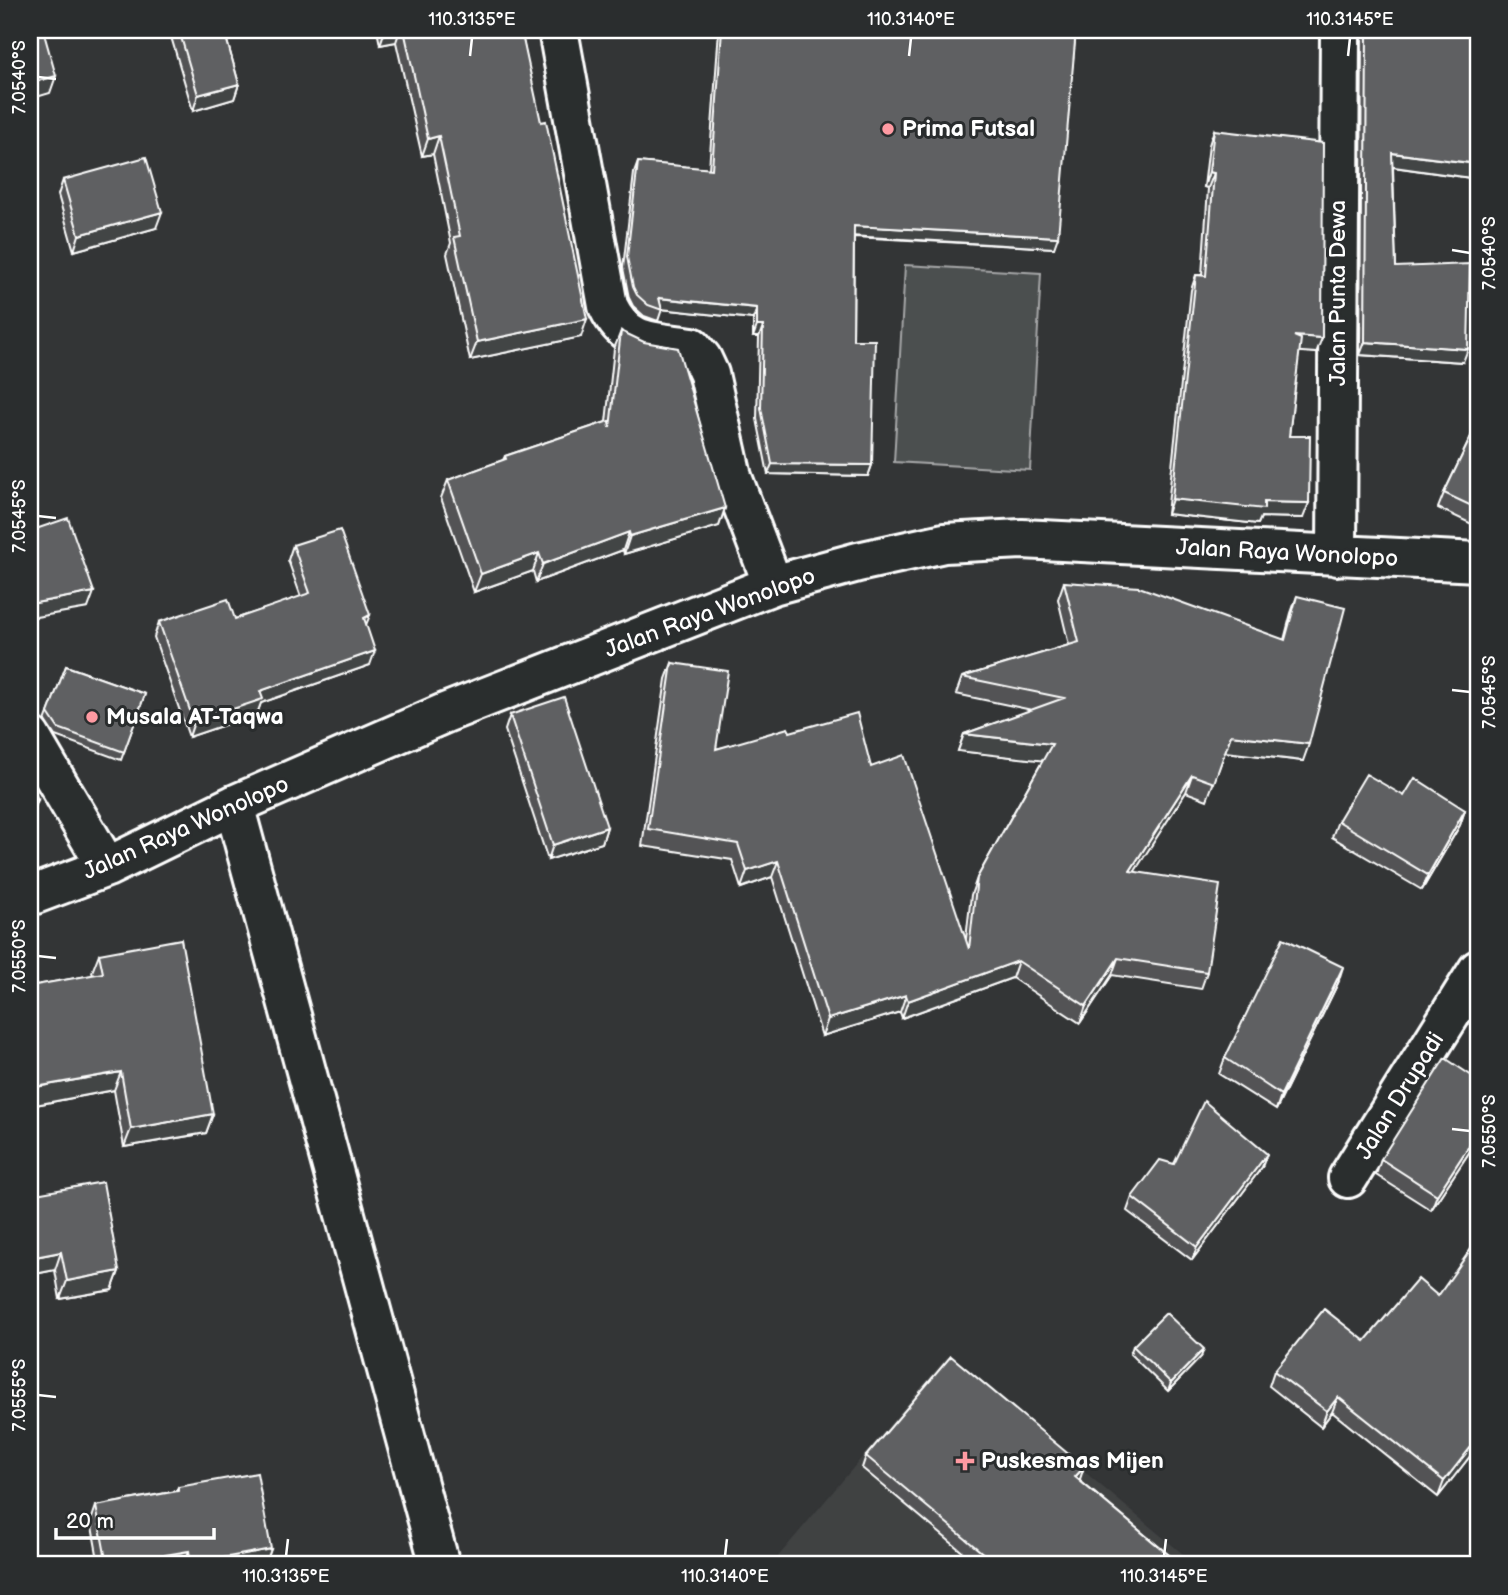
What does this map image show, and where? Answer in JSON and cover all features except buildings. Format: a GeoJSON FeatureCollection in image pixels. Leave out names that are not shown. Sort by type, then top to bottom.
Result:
{"type":"FeatureCollection","features":[{"type":"Feature","properties":{"kind":"street"},"geometry":{"type":"LineString","coordinates":[[558,30],[608,306],[616,324],[626,333],[641,340],[692,347],[702,359],[709,374],[732,477],[773,585]]}},
{"type":"Feature","properties":{"kind":"street","name":"Jalan Punta Dewa"},"geometry":{"type":"LineString","coordinates":[[1337,556],[1340,30]]}},
{"type":"Feature","properties":{"kind":"street","name":"Jalan Raya Wonolopo"},"geometry":{"type":"LineString","coordinates":[[30,896],[107,867],[234,805],[445,713],[773,585],[858,562],[944,543],[1022,538],[1478,562]]}},
{"type":"Feature","properties":{"kind":"street"},"geometry":{"type":"LineString","coordinates":[[30,736],[107,867]]}},
{"type":"Feature","properties":{"kind":"street"},"geometry":{"type":"LineString","coordinates":[[234,805],[440,1565]]}},
{"type":"Feature","properties":{"kind":"street","name":"Jalan Drupadi"},"geometry":{"type":"LineString","coordinates":[[1348,1178],[1465,1020],[1478,970]]}},
{"type":"Feature","properties":{"kind":"shaded area"},"geometry":{"type":"Polygon","coordinates":[[[905,265],[1041,273],[1030,470],[894,462],[905,265]]]}},
{"type":"Feature","properties":{"kind":"shaded area","name":"Puskesmas Mijen"},"geometry":{"type":"Polygon","coordinates":[[[947,1357],[1196,1565],[771,1565],[947,1357]]]}},
{"type":"Feature","properties":{"kind":"place","name":"Prima Futsal"},"geometry":{"type":"Point","coordinates":[888,129]}},
{"type":"Feature","properties":{"kind":"place","name":"Musala AT-Taqwa"},"geometry":{"type":"Point","coordinates":[92,717]}},
{"type":"Feature","properties":{"kind":"place","name":"Puskesmas Mijen"},"geometry":{"type":"Point","coordinates":[965,1461]}}]}
